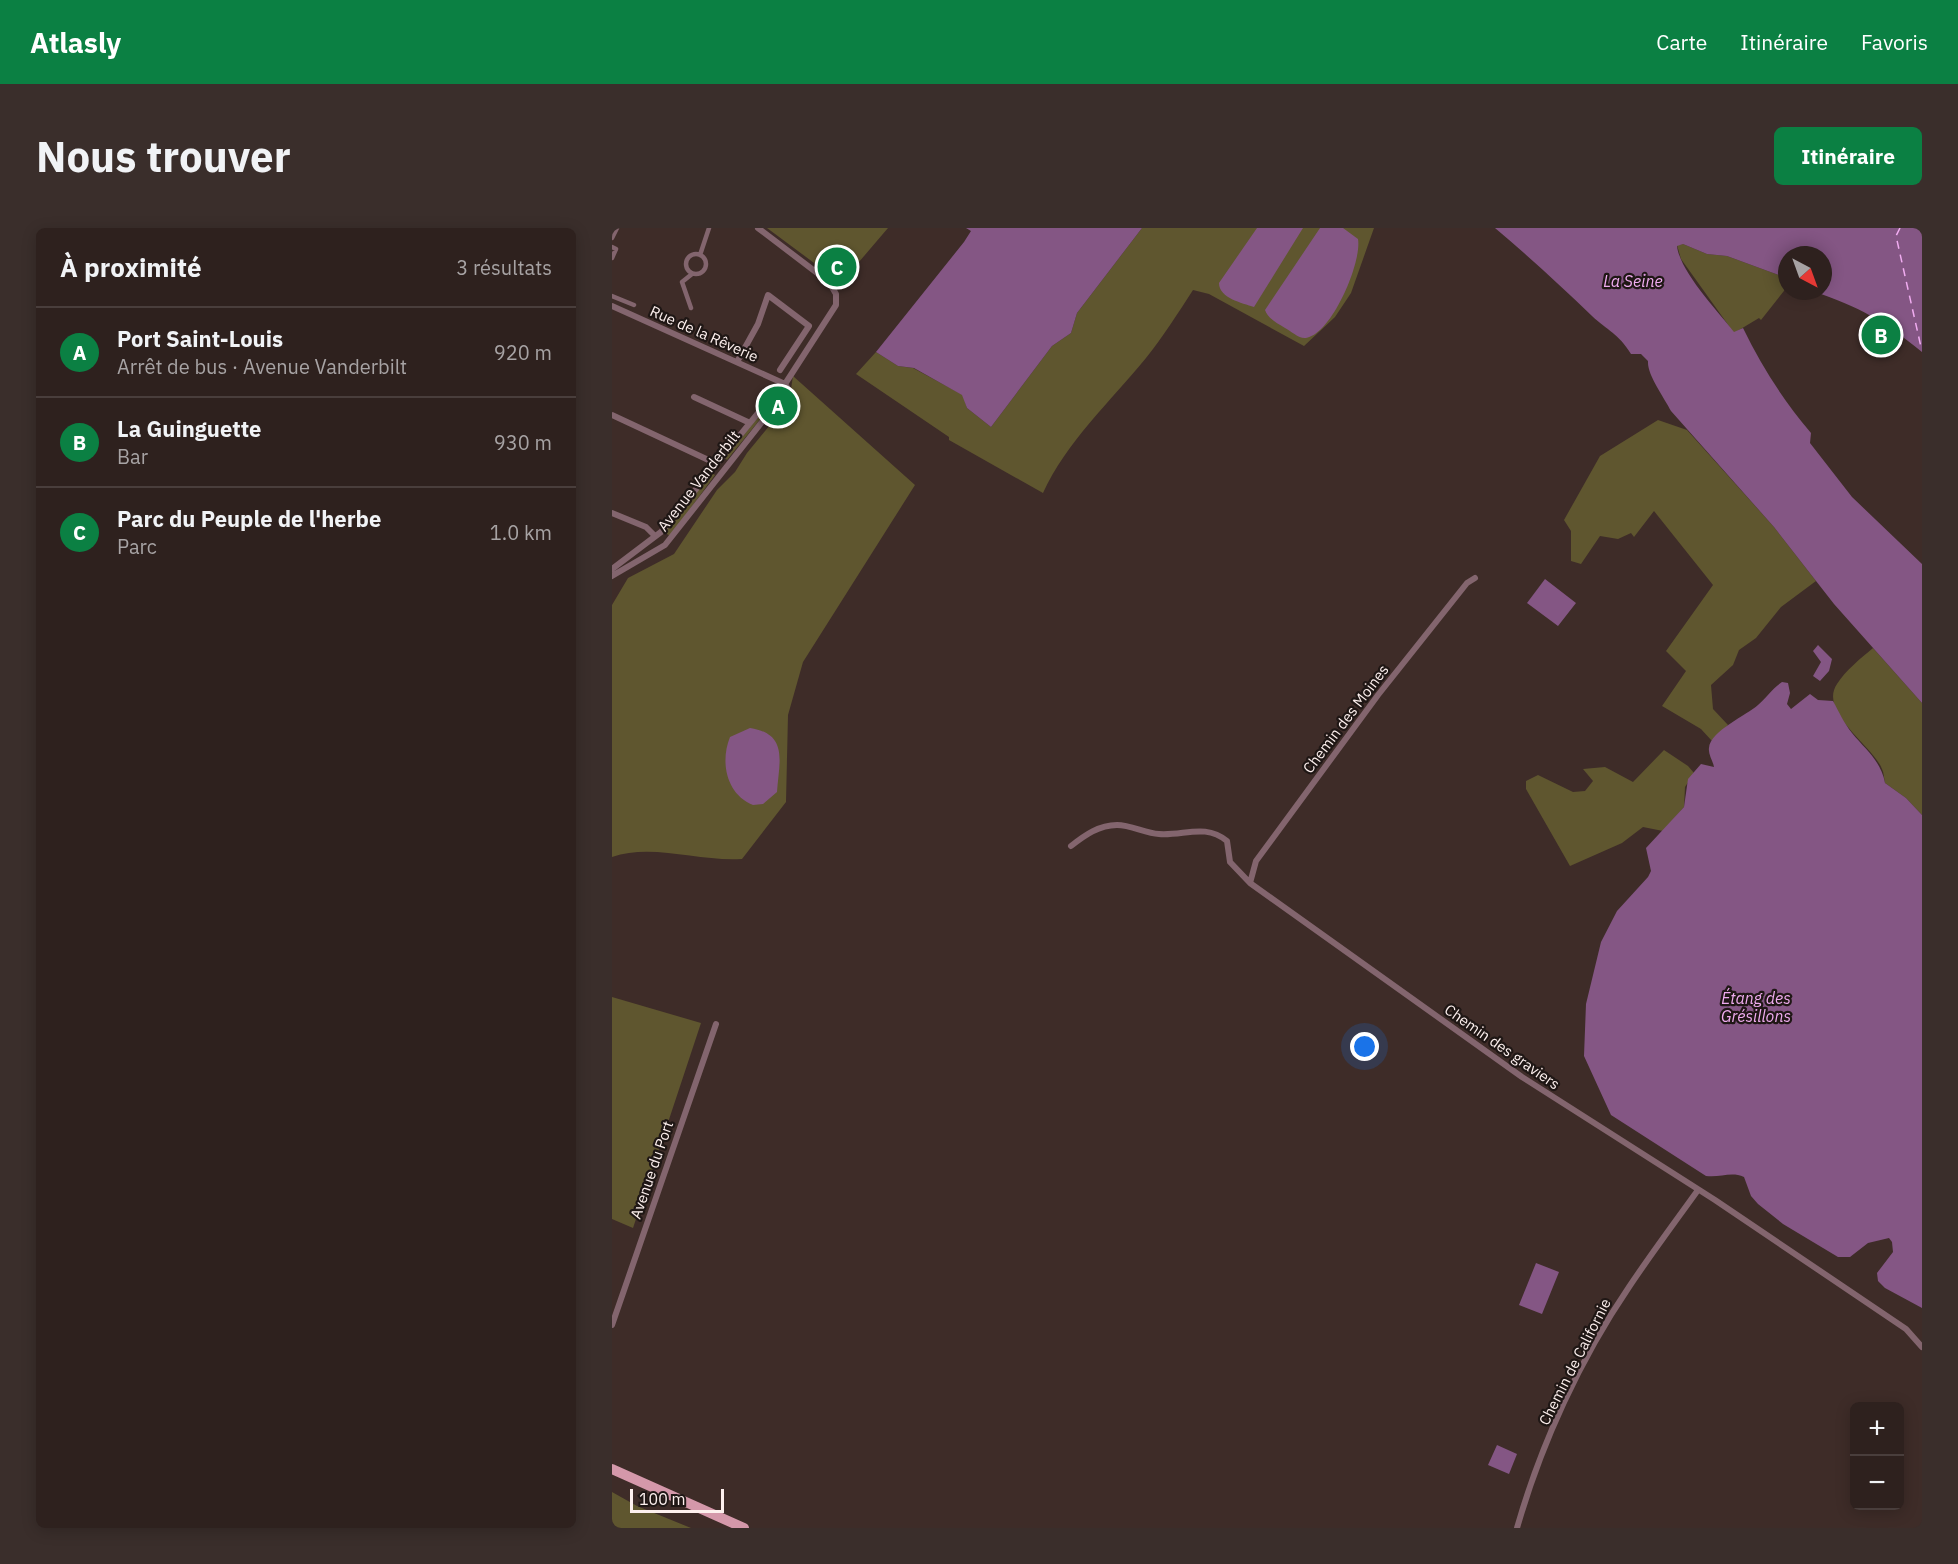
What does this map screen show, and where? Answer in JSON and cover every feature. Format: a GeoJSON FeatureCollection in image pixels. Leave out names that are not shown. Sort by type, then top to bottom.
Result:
{"type":"FeatureCollection","features":[{"type":"Feature","properties":{"kind":"main road"},"geometry":{"type":"LineString","coordinates":[[612,1469],[744,1528]]}},
{"type":"Feature","properties":{"kind":"main road"},"geometry":{"type":"LineString","coordinates":[[612,1478],[655,1490]]}},
{"type":"Feature","properties":{"kind":"street"},"geometry":{"type":"LineString","coordinates":[[612,238],[617,228]]}},
{"type":"Feature","properties":{"kind":"street"},"geometry":{"type":"LineString","coordinates":[[700,255],[709,228]]}},
{"type":"Feature","properties":{"kind":"street","name":"Avenue Vanderbilt"},"geometry":{"type":"LineString","coordinates":[[612,569],[655,536],[785,384],[803,352],[836,304],[834,289],[807,264],[758,228]]}},
{"type":"Feature","properties":{"kind":"street"},"geometry":{"type":"LineString","coordinates":[[612,247],[616,249],[612,258]]}},
{"type":"Feature","properties":{"kind":"street"},"geometry":{"type":"LineString","coordinates":[[691,308],[682,282],[692,274],[701,274],[705,270],[706,261],[700,255],[691,255],[687,259],[686,268],[692,274]]}},
{"type":"Feature","properties":{"kind":"street"},"geometry":{"type":"LineString","coordinates":[[737,362],[759,324],[768,295],[809,326],[780,370]]}},
{"type":"Feature","properties":{"kind":"street"},"geometry":{"type":"LineString","coordinates":[[612,296],[634,305]]}},
{"type":"Feature","properties":{"kind":"street","name":"Rue de la Rêverie"},"geometry":{"type":"LineString","coordinates":[[612,306],[785,384]]}},
{"type":"Feature","properties":{"kind":"street"},"geometry":{"type":"LineString","coordinates":[[795,346],[803,352]]}},
{"type":"Feature","properties":{"kind":"street","name":"Avenue Vanderbilt"},"geometry":{"type":"LineString","coordinates":[[612,576],[665,545],[788,389],[785,384]]}},
{"type":"Feature","properties":{"kind":"street"},"geometry":{"type":"LineString","coordinates":[[694,397],[750,423]]}},
{"type":"Feature","properties":{"kind":"street"},"geometry":{"type":"LineString","coordinates":[[612,415],[717,464]]}},
{"type":"Feature","properties":{"kind":"street"},"geometry":{"type":"LineString","coordinates":[[612,513],[646,527],[655,536]]}},
{"type":"Feature","properties":{"kind":"street","name":"Chemin des Moines"},"geometry":{"type":"LineString","coordinates":[[1250,883],[1256,861],[1371,704],[1467,583],[1475,578]]}},
{"type":"Feature","properties":{"kind":"street","name":"Chemin des graviers"},"geometry":{"type":"LineString","coordinates":[[1071,846],[1089,831],[1117,825],[1157,834],[1206,830],[1217,833],[1227,841],[1230,862],[1250,883],[1522,1077],[1698,1190],[1906,1329],[1922,1347]]}},
{"type":"Feature","properties":{"kind":"street","name":"Avenue du Port"},"geometry":{"type":"LineString","coordinates":[[612,1325],[716,1024]]}},
{"type":"Feature","properties":{"kind":"street","name":"Chemin de Californie"},"geometry":{"type":"LineString","coordinates":[[1517,1528],[1542,1454],[1602,1330],[1628,1288],[1698,1190]]}},
{"type":"Feature","properties":{"kind":"shaded area"},"geometry":{"type":"Polygon","coordinates":[[[767,228],[888,228],[841,283],[767,228]]]}},
{"type":"Feature","properties":{"kind":"shaded area"},"geometry":{"type":"Polygon","coordinates":[[[1142,228],[1374,228],[1351,293],[1335,317],[1304,346],[1209,294],[1193,290],[1152,350],[1076,439],[1043,493],[949,440],[949,437],[856,374],[876,352],[898,366],[913,368],[963,395],[967,408],[991,427],[1052,346],[1071,333],[1077,313],[1142,228]]]}},
{"type":"Feature","properties":{"kind":"shaded area"},"geometry":{"type":"Polygon","coordinates":[[[1683,244],[1707,254],[1727,256],[1778,275],[1778,298],[1761,320],[1759,318],[1734,333],[1681,259],[1677,245],[1683,244]]]}},
{"type":"Feature","properties":{"kind":"shaded area"},"geometry":{"type":"Polygon","coordinates":[[[793,376],[915,485],[803,662],[788,715],[786,802],[742,859],[660,852],[627,853],[612,857],[612,605],[628,578],[674,554],[717,490],[735,472],[747,453],[796,393],[791,389],[793,376]]]}},
{"type":"Feature","properties":{"kind":"shaded area"},"geometry":{"type":"Polygon","coordinates":[[[777,394],[779,396],[727,460],[725,458],[777,394]]]}},
{"type":"Feature","properties":{"kind":"shaded area"},"geometry":{"type":"Polygon","coordinates":[[[1658,420],[1687,430],[1774,527],[1816,581],[1781,607],[1756,638],[1739,650],[1733,665],[1711,685],[1713,709],[1728,725],[1712,741],[1701,729],[1662,706],[1686,671],[1666,651],[1713,585],[1654,511],[1634,537],[1631,533],[1618,539],[1600,536],[1581,564],[1571,561],[1571,531],[1564,520],[1600,456],[1658,420]]]}},
{"type":"Feature","properties":{"kind":"shaded area"},"geometry":{"type":"Polygon","coordinates":[[[712,473],[715,475],[670,536],[664,532],[712,473]]]}},
{"type":"Feature","properties":{"kind":"shaded area"},"geometry":{"type":"Polygon","coordinates":[[[1873,648],[1922,703],[1922,815],[1906,798],[1885,783],[1883,771],[1877,760],[1849,728],[1835,706],[1833,695],[1840,679],[1873,648]]]}},
{"type":"Feature","properties":{"kind":"shaded area"},"geometry":{"type":"Polygon","coordinates":[[[1664,750],[1688,766],[1694,773],[1685,787],[1684,807],[1663,831],[1643,827],[1622,843],[1570,866],[1526,789],[1526,781],[1538,775],[1573,792],[1585,791],[1593,781],[1583,769],[1605,767],[1633,782],[1664,750]]]}},
{"type":"Feature","properties":{"kind":"shaded area"},"geometry":{"type":"Polygon","coordinates":[[[612,997],[701,1023],[633,1228],[612,1219],[612,997]]]}},
{"type":"Feature","properties":{"kind":"shaded area"},"geometry":{"type":"Polygon","coordinates":[[[612,1492],[637,1506],[691,1528],[612,1528],[612,1492]]]}},
{"type":"Feature","properties":{"kind":"water"},"geometry":{"type":"Polygon","coordinates":[[[966,228],[1142,228],[1077,313],[1071,333],[1052,346],[991,427],[967,408],[962,395],[914,368],[898,366],[876,352],[964,242],[971,231],[966,228]]]}},
{"type":"Feature","properties":{"kind":"water"},"geometry":{"type":"Polygon","coordinates":[[[1257,228],[1303,228],[1254,307],[1227,296],[1223,293],[1219,283],[1257,228]]]}},
{"type":"Feature","properties":{"kind":"water"},"geometry":{"type":"Polygon","coordinates":[[[1320,228],[1343,228],[1358,239],[1358,250],[1350,279],[1335,311],[1316,334],[1303,338],[1273,320],[1265,310],[1320,228]]]}},
{"type":"Feature","properties":{"kind":"water","name":"La Seine"},"geometry":{"type":"Polygon","coordinates":[[[1495,228],[1922,228],[1922,352],[1871,316],[1832,298],[1832,246],[1778,246],[1778,275],[1727,256],[1707,254],[1683,244],[1677,246],[1692,279],[1734,332],[1743,328],[1774,383],[1811,433],[1810,443],[1852,497],[1922,564],[1922,703],[1834,604],[1774,527],[1671,411],[1653,379],[1648,361],[1641,354],[1631,354],[1617,337],[1495,228]]]}},
{"type":"Feature","properties":{"kind":"water"},"geometry":{"type":"Polygon","coordinates":[[[1545,579],[1576,603],[1558,626],[1527,603],[1545,579]]]}},
{"type":"Feature","properties":{"kind":"water"},"geometry":{"type":"Polygon","coordinates":[[[1818,645],[1832,659],[1829,671],[1820,681],[1813,676],[1821,662],[1813,651],[1818,645]]]}},
{"type":"Feature","properties":{"kind":"water","name":"Étang des Grésillons"},"geometry":{"type":"Polygon","coordinates":[[[1782,682],[1788,683],[1790,693],[1787,704],[1791,709],[1810,694],[1818,700],[1833,701],[1849,729],[1880,768],[1885,783],[1906,798],[1922,815],[1922,1308],[1885,1288],[1878,1281],[1877,1273],[1893,1252],[1889,1238],[1868,1243],[1850,1257],[1838,1257],[1783,1224],[1758,1204],[1751,1196],[1744,1177],[1706,1176],[1611,1115],[1584,1056],[1586,1004],[1601,942],[1617,911],[1651,871],[1646,848],[1684,807],[1688,779],[1701,764],[1714,767],[1709,750],[1711,742],[1722,730],[1758,705],[1782,682]]]}},
{"type":"Feature","properties":{"kind":"water"},"geometry":{"type":"Polygon","coordinates":[[[750,728],[771,736],[779,751],[777,792],[763,804],[753,805],[737,793],[731,785],[726,767],[730,737],[750,728]]]}},
{"type":"Feature","properties":{"kind":"water"},"geometry":{"type":"Polygon","coordinates":[[[1536,1263],[1559,1272],[1542,1314],[1519,1305],[1536,1263]]]}},
{"type":"Feature","properties":{"kind":"water"},"geometry":{"type":"Polygon","coordinates":[[[1497,1445],[1517,1454],[1509,1474],[1488,1465],[1497,1445]]]}},
{"type":"Feature","properties":{"kind":"ferry route"},"geometry":{"type":"LineString","coordinates":[[1900,228],[1896,236],[1921,347]]}},
{"type":"Feature","properties":{"kind":"place","name":"Parc du Peuple de l'herbe"},"geometry":{"type":"Point","coordinates":[837,267]}},
{"type":"Feature","properties":{"kind":"place","name":"La Guinguette"},"geometry":{"type":"Point","coordinates":[1881,335]}},
{"type":"Feature","properties":{"kind":"place","name":"Port Saint-Louis"},"geometry":{"type":"Point","coordinates":[778,406]}}]}
